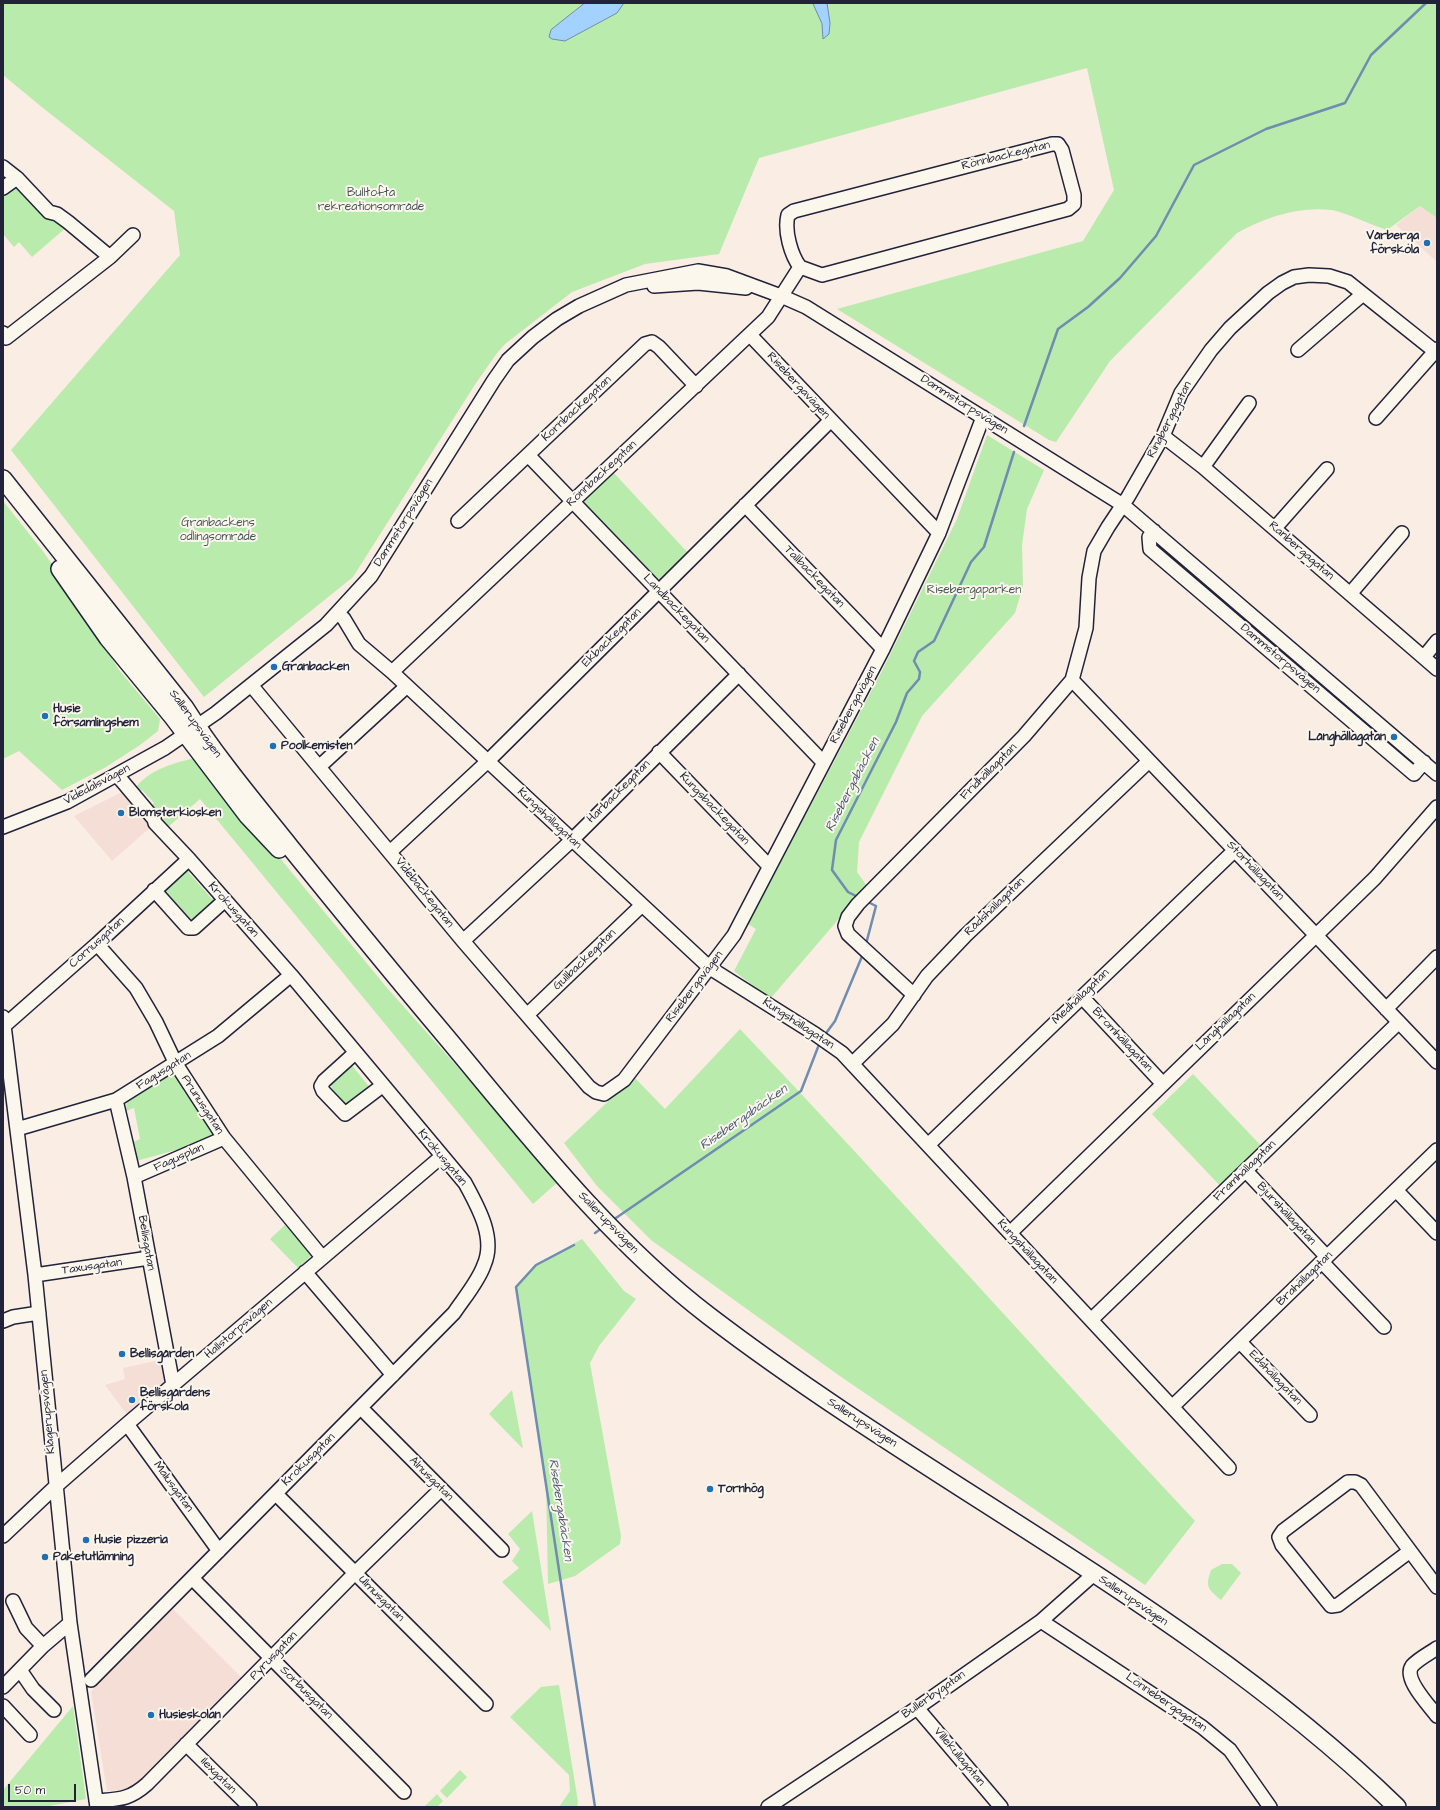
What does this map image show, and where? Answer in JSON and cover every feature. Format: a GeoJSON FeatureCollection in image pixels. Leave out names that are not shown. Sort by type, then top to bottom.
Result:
{"type":"FeatureCollection","features":[{"type":"Feature","properties":{"kind":"main road","name":"Sallerupsvägen"},"geometry":{"type":"LineString","coordinates":[[3,479],[185,708],[192,730]]}},
{"type":"Feature","properties":{"kind":"main road","name":"Sallerupsvägen"},"geometry":{"type":"LineString","coordinates":[[3,493],[61,570],[108,638],[192,730],[248,816],[388,969],[586,1202],[660,1275],[709,1316],[844,1412],[1094,1574],[1202,1648],[1283,1707],[1364,1775],[1398,1807]]}},
{"type":"Feature","properties":{"kind":"street","name":"Rönnbackegatan"},"geometry":{"type":"LineString","coordinates":[[1052,144],[1058,144],[1062,150],[1074,195],[1074,204],[1068,209],[822,275],[800,267],[795,260],[786,224],[788,216],[794,211],[1052,144]]}},
{"type":"Feature","properties":{"kind":"street"},"geometry":{"type":"LineString","coordinates":[[3,167],[16,178],[49,212],[68,222],[110,257]]}},
{"type":"Feature","properties":{"kind":"street"},"geometry":{"type":"LineString","coordinates":[[3,188],[16,178]]}},
{"type":"Feature","properties":{"kind":"street"},"geometry":{"type":"LineString","coordinates":[[3,333],[6,338],[110,257],[133,235]]}},
{"type":"Feature","properties":{"kind":"street","name":"Rönnbackegatan"},"geometry":{"type":"LineString","coordinates":[[392,672],[750,335],[768,317],[800,267]]}},
{"type":"Feature","properties":{"kind":"street","name":"Ringbergagatan"},"geometry":{"type":"LineString","coordinates":[[1123,505],[1163,436],[1181,393],[1211,350],[1230,328],[1273,290],[1294,277],[1309,275],[1329,276],[1348,282],[1436,351]]}},
{"type":"Feature","properties":{"kind":"street","name":"Dammstorpsvägen"},"geometry":{"type":"LineString","coordinates":[[192,730],[326,625],[371,576],[508,360],[533,337],[557,319],[579,306],[602,296],[659,285],[698,283],[767,290],[806,307],[1123,505],[1154,530],[1149,537],[1150,549],[1414,774],[1424,762],[1437,774]]}},
{"type":"Feature","properties":{"kind":"street"},"geometry":{"type":"LineString","coordinates":[[1298,350],[1363,294]]}},
{"type":"Feature","properties":{"kind":"street","name":"Risebergavägen"},"geometry":{"type":"LineString","coordinates":[[604,1094],[624,1080],[710,968],[734,934],[823,762],[884,649],[939,533],[830,421],[750,335]]}},
{"type":"Feature","properties":{"kind":"street","name":"Kornbackegatan"},"geometry":{"type":"LineString","coordinates":[[458,521],[645,344],[652,342],[659,347],[696,386]]}},
{"type":"Feature","properties":{"kind":"street"},"geometry":{"type":"LineString","coordinates":[[1376,418],[1436,351]]}},
{"type":"Feature","properties":{"kind":"street"},"geometry":{"type":"LineString","coordinates":[[1203,467],[1249,403]]}},
{"type":"Feature","properties":{"kind":"street"},"geometry":{"type":"LineString","coordinates":[[939,533],[983,417]]}},
{"type":"Feature","properties":{"kind":"street","name":"Ekbackegatan"},"geometry":{"type":"LineString","coordinates":[[390,852],[488,761],[830,421]]}},
{"type":"Feature","properties":{"kind":"street","name":"Ranbergagatan"},"geometry":{"type":"LineString","coordinates":[[1163,436],[1203,467],[1275,528],[1437,669]]}},
{"type":"Feature","properties":{"kind":"street","name":"Landbackegatan"},"geometry":{"type":"LineString","coordinates":[[528,455],[823,762]]}},
{"type":"Feature","properties":{"kind":"street"},"geometry":{"type":"LineString","coordinates":[[1275,528],[1327,469]]}},
{"type":"Feature","properties":{"kind":"street","name":"Tallbackegatan"},"geometry":{"type":"LineString","coordinates":[[745,505],[884,649]]}},
{"type":"Feature","properties":{"kind":"street","name":"Fridhällagatan"},"geometry":{"type":"LineString","coordinates":[[914,995],[848,934],[845,926],[848,917],[858,904],[1024,736],[1072,680],[1086,628],[1094,551],[1123,505]]}},
{"type":"Feature","properties":{"kind":"street"},"geometry":{"type":"LineString","coordinates":[[1350,594],[1402,533]]}},
{"type":"Feature","properties":{"kind":"street","name":"Kungshällagatan"},"geometry":{"type":"LineString","coordinates":[[338,613],[344,619],[359,644],[392,672],[710,968],[832,1045],[852,1064],[1229,1468]]}},
{"type":"Feature","properties":{"kind":"street"},"geometry":{"type":"LineString","coordinates":[[1424,657],[1437,641]]}},
{"type":"Feature","properties":{"kind":"street","name":"Harbackegatan"},"geometry":{"type":"LineString","coordinates":[[463,941],[572,840],[739,674]]}},
{"type":"Feature","properties":{"kind":"street","name":"Storhällagatan"},"geometry":{"type":"LineString","coordinates":[[1072,680],[1437,1062]]}},
{"type":"Feature","properties":{"kind":"street","name":"Videbackegatan"},"geometry":{"type":"LineString","coordinates":[[251,685],[320,766],[463,941],[589,1087],[596,1092],[604,1094]]}},
{"type":"Feature","properties":{"kind":"street"},"geometry":{"type":"LineString","coordinates":[[320,766],[407,686]]}},
{"type":"Feature","properties":{"kind":"street","name":"Videdalsvägen"},"geometry":{"type":"LineString","coordinates":[[3,827],[67,802],[118,775],[192,730]]}},
{"type":"Feature","properties":{"kind":"street","name":"Kungsbackegatan"},"geometry":{"type":"LineString","coordinates":[[659,752],[769,866]]}},
{"type":"Feature","properties":{"kind":"street","name":"Rådshällagatan"},"geometry":{"type":"LineString","coordinates":[[852,1064],[893,1024],[927,976],[966,935],[1149,761]]}},
{"type":"Feature","properties":{"kind":"street","name":"Krokusgatan"},"geometry":{"type":"LineString","coordinates":[[91,1680],[454,1313],[484,1265],[487,1253],[486,1228],[465,1183],[382,1086],[291,975],[172,843],[118,775]]}},
{"type":"Feature","properties":{"kind":"street","name":"Långhällagatan"},"geometry":{"type":"LineString","coordinates":[[1010,1233],[1375,878],[1437,807]]}},
{"type":"Feature","properties":{"kind":"street","name":"Medhällagatan"},"geometry":{"type":"LineString","coordinates":[[928,1145],[1234,850]]}},
{"type":"Feature","properties":{"kind":"street","name":"Cornusgatan"},"geometry":{"type":"LineString","coordinates":[[4,1021],[97,944],[188,859]]}},
{"type":"Feature","properties":{"kind":"street"},"geometry":{"type":"LineString","coordinates":[[154,890],[188,928],[194,928],[224,901]]}},
{"type":"Feature","properties":{"kind":"street","name":"Gullbackegatan"},"geometry":{"type":"LineString","coordinates":[[527,1015],[642,905]]}},
{"type":"Feature","properties":{"kind":"street","name":"Prunusgatan"},"geometry":{"type":"LineString","coordinates":[[97,944],[136,988],[156,1022],[176,1064],[224,1138],[322,1256]]}},
{"type":"Feature","properties":{"kind":"street"},"geometry":{"type":"LineString","coordinates":[[1386,1009],[1437,957]]}},
{"type":"Feature","properties":{"kind":"street","name":"Fagusgatan"},"geometry":{"type":"LineString","coordinates":[[17,1129],[116,1100],[176,1064],[218,1036],[291,975]]}},
{"type":"Feature","properties":{"kind":"street","name":"Bromhällagatan"},"geometry":{"type":"LineString","coordinates":[[1082,997],[1163,1084]]}},
{"type":"Feature","properties":{"kind":"street","name":"Klågerupsvägen"},"geometry":{"type":"LineString","coordinates":[[4,1021],[7,1086],[17,1129],[39,1313],[55,1487],[70,1623],[96,1804]]}},
{"type":"Feature","properties":{"kind":"street","name":"Framhällagatan"},"geometry":{"type":"LineString","coordinates":[[1091,1320],[1399,1022]]}},
{"type":"Feature","properties":{"kind":"street"},"geometry":{"type":"LineString","coordinates":[[355,1053],[324,1081],[321,1086],[323,1091],[344,1114],[382,1086]]}},
{"type":"Feature","properties":{"kind":"street","name":"Bellisgatan"},"geometry":{"type":"LineString","coordinates":[[116,1100],[134,1178],[174,1385]]}},
{"type":"Feature","properties":{"kind":"street","name":"Fagusplan"},"geometry":{"type":"LineString","coordinates":[[134,1178],[224,1138]]}},
{"type":"Feature","properties":{"kind":"street","name":"Brahällagatan"},"geometry":{"type":"LineString","coordinates":[[1172,1407],[1437,1150]]}},
{"type":"Feature","properties":{"kind":"street","name":"Hallstorpsvägen"},"geometry":{"type":"LineString","coordinates":[[3,1536],[55,1487],[127,1424],[441,1156]]}},
{"type":"Feature","properties":{"kind":"street","name":"Bjurshällagatan"},"geometry":{"type":"LineString","coordinates":[[1246,1171],[1384,1327]]}},
{"type":"Feature","properties":{"kind":"street"},"geometry":{"type":"LineString","coordinates":[[1396,1190],[1437,1233]]}},
{"type":"Feature","properties":{"kind":"street","name":"Taxusgatan"},"geometry":{"type":"LineString","coordinates":[[34,1275],[149,1258]]}},
{"type":"Feature","properties":{"kind":"street"},"geometry":{"type":"LineString","coordinates":[[305,1272],[393,1375]]}},
{"type":"Feature","properties":{"kind":"street"},"geometry":{"type":"LineString","coordinates":[[3,1321],[13,1317],[39,1313]]}},
{"type":"Feature","properties":{"kind":"street","name":"Edshällagatan"},"geometry":{"type":"LineString","coordinates":[[1240,1342],[1310,1415]]}},
{"type":"Feature","properties":{"kind":"street","name":"Alnusgatan"},"geometry":{"type":"LineString","coordinates":[[361,1408],[502,1550]]}},
{"type":"Feature","properties":{"kind":"street","name":"Malusgatan"},"geometry":{"type":"LineString","coordinates":[[127,1424],[219,1551]]}},
{"type":"Feature","properties":{"kind":"street"},"geometry":{"type":"LineString","coordinates":[[1410,1551],[1338,1605],[1331,1606],[1282,1545],[1279,1537],[1283,1531],[1348,1482],[1355,1482],[1361,1485],[1437,1587]]}},
{"type":"Feature","properties":{"kind":"street","name":"Pyrusgatan"},"geometry":{"type":"LineString","coordinates":[[96,1804],[135,1794],[272,1659],[355,1573],[441,1489]]}},
{"type":"Feature","properties":{"kind":"street","name":"Ulmusgatan"},"geometry":{"type":"LineString","coordinates":[[276,1494],[486,1704]]}},
{"type":"Feature","properties":{"kind":"street","name":"Bullerbygatan"},"geometry":{"type":"LineString","coordinates":[[768,1807],[917,1708],[1041,1621],[1094,1574]]}},
{"type":"Feature","properties":{"kind":"street","name":"Sorbusgatan"},"geometry":{"type":"LineString","coordinates":[[192,1578],[404,1792]]}},
{"type":"Feature","properties":{"kind":"street"},"geometry":{"type":"LineString","coordinates":[[13,1601],[26,1628],[43,1646]]}},
{"type":"Feature","properties":{"kind":"street","name":"Lönnebergagatan"},"geometry":{"type":"LineString","coordinates":[[1041,1621],[1202,1727],[1230,1750],[1247,1772],[1270,1807]]}},
{"type":"Feature","properties":{"kind":"street"},"geometry":{"type":"LineString","coordinates":[[3,1687],[43,1646],[70,1623]]}},
{"type":"Feature","properties":{"kind":"street"},"geometry":{"type":"LineString","coordinates":[[1437,1648],[1413,1666],[1410,1672],[1410,1680],[1437,1716]]}},
{"type":"Feature","properties":{"kind":"street"},"geometry":{"type":"LineString","coordinates":[[20,1670],[33,1689],[54,1710]]}},
{"type":"Feature","properties":{"kind":"street"},"geometry":{"type":"LineString","coordinates":[[3,1706],[30,1735]]}},
{"type":"Feature","properties":{"kind":"street","name":"Villekullagatan"},"geometry":{"type":"LineString","coordinates":[[917,1708],[1000,1807]]}},
{"type":"Feature","properties":{"kind":"street","name":"Ilexgatan"},"geometry":{"type":"LineString","coordinates":[[186,1744],[250,1807]]}},
{"type":"Feature","properties":{"kind":"shaded area","name":"Vårberga förskola"},"geometry":{"type":"Polygon","coordinates":[[[1420,206],[1437,218],[1437,262],[1396,225],[1420,206]]]}},
{"type":"Feature","properties":{"kind":"shaded area"},"geometry":{"type":"Polygon","coordinates":[[[122,792],[152,826],[112,861],[74,816],[122,792]]]}},
{"type":"Feature","properties":{"kind":"shaded area","name":"Bellisgårdens förskola"},"geometry":{"type":"Polygon","coordinates":[[[160,1360],[167,1384],[128,1416],[105,1385],[125,1379],[123,1368],[160,1360]]]}},
{"type":"Feature","properties":{"kind":"shaded area","name":"Husieskolan"},"geometry":{"type":"Polygon","coordinates":[[[173,1609],[243,1679],[134,1789],[107,1791],[91,1692],[103,1678],[173,1609]]]}},
{"type":"Feature","properties":{"kind":"green space","name":"Bulltofta rekreationsområde"},"geometry":{"type":"Polygon","coordinates":[[[3,3],[1437,3],[1437,218],[1420,206],[1387,230],[1352,216],[1332,210],[1319,209],[1295,211],[1283,214],[1259,222],[1237,233],[1110,361],[1056,442],[1049,440],[837,309],[1083,241],[1114,190],[1087,68],[759,158],[719,254],[645,264],[572,292],[505,344],[476,383],[353,577],[204,697],[11,450],[180,255],[174,211],[3,75],[3,3]]]}},
{"type":"Feature","properties":{"kind":"green space"},"geometry":{"type":"Polygon","coordinates":[[[14,186],[68,226],[32,257],[19,242],[14,247],[3,234],[3,195],[14,186]]]}},
{"type":"Feature","properties":{"kind":"green space","name":"Risebergaparken"},"geometry":{"type":"Polygon","coordinates":[[[987,435],[1044,470],[1027,509],[1022,545],[1023,586],[1015,613],[922,716],[859,842],[857,872],[867,886],[770,999],[734,971],[756,929],[748,924],[882,671],[957,519],[987,435]]]}},
{"type":"Feature","properties":{"kind":"green space"},"geometry":{"type":"Polygon","coordinates":[[[613,472],[689,554],[659,583],[581,502],[613,472]]]}},
{"type":"Feature","properties":{"kind":"green space"},"geometry":{"type":"Polygon","coordinates":[[[3,501],[42,550],[76,598],[119,670],[160,719],[158,731],[140,745],[106,767],[62,790],[19,751],[3,759],[3,501]]]}},
{"type":"Feature","properties":{"kind":"green space"},"geometry":{"type":"Polygon","coordinates":[[[195,758],[198,764],[233,808],[279,857],[388,989],[559,1181],[533,1204],[200,799],[168,827],[158,824],[171,811],[168,807],[151,810],[149,808],[154,803],[142,790],[137,794],[136,787],[156,771],[195,758]]]}},
{"type":"Feature","properties":{"kind":"green space"},"geometry":{"type":"Polygon","coordinates":[[[188,866],[193,869],[189,873],[212,899],[217,895],[220,900],[198,921],[192,921],[165,891],[166,884],[188,866]]]}},
{"type":"Feature","properties":{"kind":"green space"},"geometry":{"type":"Polygon","coordinates":[[[740,1029],[855,1151],[1195,1521],[1145,1585],[837,1374],[651,1240],[597,1186],[564,1143],[634,1077],[665,1109],[740,1029]]]}},
{"type":"Feature","properties":{"kind":"green space"},"geometry":{"type":"Polygon","coordinates":[[[350,1063],[371,1089],[348,1105],[337,1096],[330,1083],[350,1063]]]}},
{"type":"Feature","properties":{"kind":"green space"},"geometry":{"type":"Polygon","coordinates":[[[171,1072],[178,1076],[188,1087],[183,1090],[216,1135],[180,1149],[136,1161],[131,1143],[140,1139],[134,1108],[126,1111],[127,1098],[171,1072]]]}},
{"type":"Feature","properties":{"kind":"green space"},"geometry":{"type":"Polygon","coordinates":[[[1193,1074],[1266,1151],[1225,1191],[1152,1114],[1193,1074]]]}},
{"type":"Feature","properties":{"kind":"green space"},"geometry":{"type":"Polygon","coordinates":[[[285,1225],[313,1254],[298,1268],[270,1239],[285,1225]]]}},
{"type":"Feature","properties":{"kind":"green space"},"geometry":{"type":"Polygon","coordinates":[[[582,1239],[624,1291],[636,1299],[599,1346],[590,1363],[621,1536],[620,1544],[575,1576],[548,1584],[546,1481],[516,1287],[536,1265],[582,1239]]]}},
{"type":"Feature","properties":{"kind":"green space"},"geometry":{"type":"Polygon","coordinates":[[[512,1390],[523,1449],[489,1414],[512,1390]]]}},
{"type":"Feature","properties":{"kind":"green space"},"geometry":{"type":"Polygon","coordinates":[[[532,1511],[551,1631],[502,1582],[519,1568],[512,1561],[520,1549],[508,1534],[532,1511]]]}},
{"type":"Feature","properties":{"kind":"green space"},"geometry":{"type":"Polygon","coordinates":[[[1222,1564],[1232,1564],[1241,1573],[1221,1600],[1209,1587],[1208,1580],[1211,1570],[1222,1564]]]}},
{"type":"Feature","properties":{"kind":"green space"},"geometry":{"type":"Polygon","coordinates":[[[559,1685],[578,1802],[577,1807],[559,1807],[570,1791],[569,1775],[510,1717],[541,1687],[559,1685]]]}},
{"type":"Feature","properties":{"kind":"green space"},"geometry":{"type":"Polygon","coordinates":[[[73,1706],[86,1799],[44,1807],[3,1807],[3,1790],[73,1706]]]}},
{"type":"Feature","properties":{"kind":"green space"},"geometry":{"type":"Polygon","coordinates":[[[460,1770],[467,1777],[447,1798],[440,1791],[460,1770]]]}},
{"type":"Feature","properties":{"kind":"green space"},"geometry":{"type":"Polygon","coordinates":[[[437,1794],[443,1801],[437,1807],[424,1807],[437,1794]]]}},
{"type":"Feature","properties":{"kind":"water"},"geometry":{"type":"Polygon","coordinates":[[[585,3],[624,3],[617,13],[565,41],[552,39],[549,37],[551,30],[585,3]]]}},
{"type":"Feature","properties":{"kind":"water"},"geometry":{"type":"Polygon","coordinates":[[[813,3],[827,3],[830,23],[829,34],[823,39],[822,24],[813,3]]]}},
{"type":"Feature","properties":{"kind":"waterway"},"geometry":{"type":"LineString","coordinates":[[1024,426],[1058,329],[1088,307],[1120,278],[1156,236],[1194,165],[1266,129],[1345,103],[1371,55],[1426,3]]}},
{"type":"Feature","properties":{"kind":"waterway","name":"Risebergabäcken"},"geometry":{"type":"LineString","coordinates":[[858,897],[848,892],[832,870],[836,840],[896,722],[907,693],[919,679],[920,672],[914,661],[918,652],[934,641],[971,562],[984,547],[1014,452]]}},
{"type":"Feature","properties":{"kind":"waterway","name":"Risebergabäcken"},"geometry":{"type":"LineString","coordinates":[[866,901],[876,906],[866,944]]}},
{"type":"Feature","properties":{"kind":"waterway","name":"Risebergabäcken"},"geometry":{"type":"LineString","coordinates":[[824,1036],[835,1021],[863,954]]}},
{"type":"Feature","properties":{"kind":"waterway","name":"Risebergabäcken"},"geometry":{"type":"LineString","coordinates":[[613,1220],[801,1091],[820,1042]]}},
{"type":"Feature","properties":{"kind":"waterway","name":"Risebergabäcken"},"geometry":{"type":"LineString","coordinates":[[595,1233],[602,1228]]}},
{"type":"Feature","properties":{"kind":"waterway","name":"Risebergabäcken"},"geometry":{"type":"LineString","coordinates":[[574,1245],[536,1265],[516,1287],[595,1807]]}},
{"type":"Feature","properties":{"kind":"place","name":"Vårberga förskola"},"geometry":{"type":"Point","coordinates":[1427,243]}},
{"type":"Feature","properties":{"kind":"place","name":"Granbacken"},"geometry":{"type":"Point","coordinates":[274,667]}},
{"type":"Feature","properties":{"kind":"place","name":"Husie församlingshem"},"geometry":{"type":"Point","coordinates":[45,716]}},
{"type":"Feature","properties":{"kind":"place","name":"Långhällagatan"},"geometry":{"type":"Point","coordinates":[1394,737]}},
{"type":"Feature","properties":{"kind":"place","name":"Poolkemisten"},"geometry":{"type":"Point","coordinates":[273,746]}},
{"type":"Feature","properties":{"kind":"place","name":"Blomsterkiosken"},"geometry":{"type":"Point","coordinates":[121,813]}},
{"type":"Feature","properties":{"kind":"place","name":"Bellisgården"},"geometry":{"type":"Point","coordinates":[122,1354]}},
{"type":"Feature","properties":{"kind":"place","name":"Bellisgårdens förskola"},"geometry":{"type":"Point","coordinates":[132,1400]}},
{"type":"Feature","properties":{"kind":"place","name":"Tornhög"},"geometry":{"type":"Point","coordinates":[710,1489]}},
{"type":"Feature","properties":{"kind":"place","name":"Husie pizzeria"},"geometry":{"type":"Point","coordinates":[86,1540]}},
{"type":"Feature","properties":{"kind":"place","name":"Paketutlämning"},"geometry":{"type":"Point","coordinates":[45,1557]}},
{"type":"Feature","properties":{"kind":"place","name":"Husieskolan"},"geometry":{"type":"Point","coordinates":[151,1715]}},
{"type":"Feature","properties":{"kind":"park label","name":"Granbackens odlingsområde"},"geometry":{"type":"Point","coordinates":[218,530]}}]}
